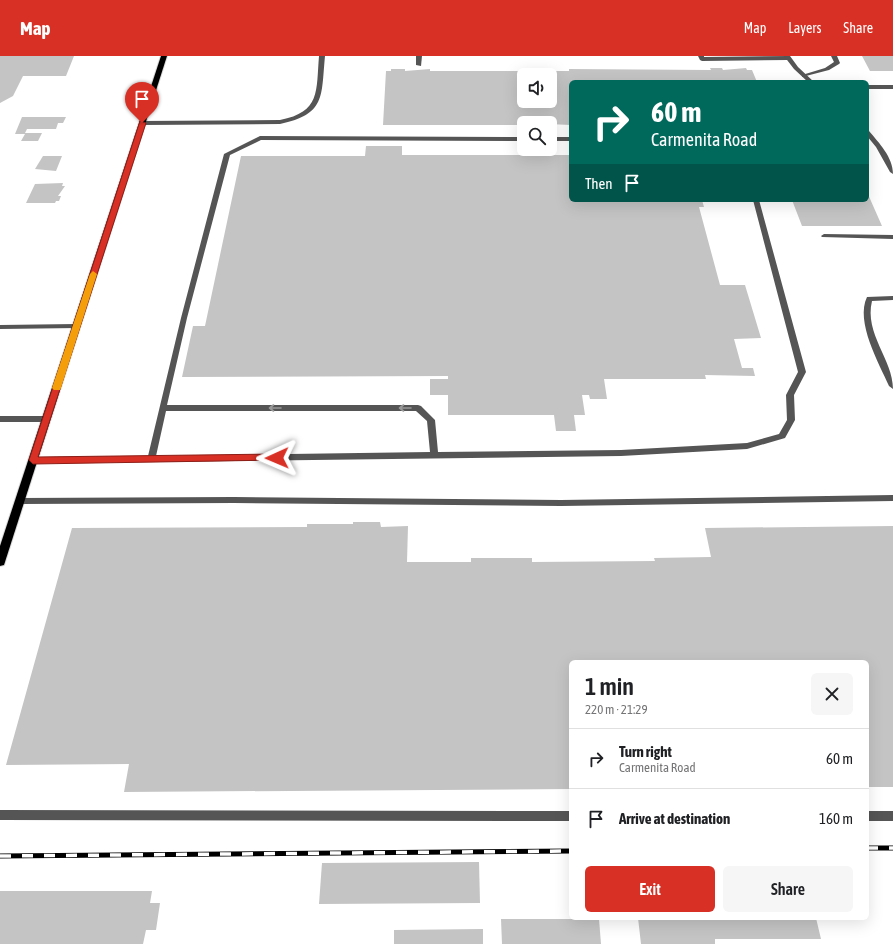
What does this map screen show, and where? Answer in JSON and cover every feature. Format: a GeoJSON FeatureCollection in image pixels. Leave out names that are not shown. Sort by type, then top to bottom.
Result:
{"type":"FeatureCollection","features":[{"type":"Feature","properties":{"kind":"main road"},"geometry":{"type":"LineString","coordinates":[[0,562],[164,56]]}},
{"type":"Feature","properties":{"kind":"street"},"geometry":{"type":"LineString","coordinates":[[142,123],[280,122],[298,118],[309,112],[315,105],[322,56]]}},
{"type":"Feature","properties":{"kind":"street"},"geometry":{"type":"LineString","coordinates":[[419,56],[419,65]]}},
{"type":"Feature","properties":{"kind":"street"},"geometry":{"type":"LineString","coordinates":[[701,56],[702,59],[788,57],[809,80]]}},
{"type":"Feature","properties":{"kind":"street"},"geometry":{"type":"LineString","coordinates":[[804,76],[827,69],[837,63],[834,56]]}},
{"type":"Feature","properties":{"kind":"street"},"geometry":{"type":"LineString","coordinates":[[869,88],[893,87]]}},
{"type":"Feature","properties":{"kind":"street"},"geometry":{"type":"LineString","coordinates":[[869,136],[880,146],[893,172]]}},
{"type":"Feature","properties":{"kind":"street"},"geometry":{"type":"LineString","coordinates":[[151,459],[184,318],[227,154],[260,138],[517,139]]}},
{"type":"Feature","properties":{"kind":"street"},"geometry":{"type":"LineString","coordinates":[[557,139],[569,139]]}},
{"type":"Feature","properties":{"kind":"street"},"geometry":{"type":"LineString","coordinates":[[33,460],[621,454],[747,446],[782,436],[791,420],[790,395],[802,372],[757,202]]}},
{"type":"Feature","properties":{"kind":"street"},"geometry":{"type":"LineString","coordinates":[[824,236],[893,237]]}},
{"type":"Feature","properties":{"kind":"street"},"geometry":{"type":"LineString","coordinates":[[893,298],[869,299],[865,306],[868,325],[893,386]]}},
{"type":"Feature","properties":{"kind":"street"},"geometry":{"type":"LineString","coordinates":[[0,327],[76,326]]}},
{"type":"Feature","properties":{"kind":"street"},"geometry":{"type":"LineString","coordinates":[[162,408],[418,408],[431,420],[434,456]]}},
{"type":"Feature","properties":{"kind":"street"},"geometry":{"type":"LineString","coordinates":[[0,419],[46,419]]}},
{"type":"Feature","properties":{"kind":"street"},"geometry":{"type":"LineString","coordinates":[[20,501],[234,500],[561,504],[893,498]]}},
{"type":"Feature","properties":{"kind":"street"},"geometry":{"type":"LineString","coordinates":[[0,815],[569,816]]}},
{"type":"Feature","properties":{"kind":"street"},"geometry":{"type":"LineString","coordinates":[[869,816],[893,816]]}},
{"type":"Feature","properties":{"kind":"building"},"geometry":{"type":"Polygon","coordinates":[[[0,56],[74,56],[66,76],[23,76],[13,96],[0,103],[0,56]]]}},
{"type":"Feature","properties":{"kind":"building"},"geometry":{"type":"Polygon","coordinates":[[[862,56],[893,56],[893,71],[870,71],[862,56]]]}},
{"type":"Feature","properties":{"kind":"building"},"geometry":{"type":"Polygon","coordinates":[[[710,68],[722,68],[723,70],[746,68],[747,70],[752,70],[756,80],[569,80],[569,125],[557,124],[557,116],[517,116],[517,125],[383,125],[386,71],[391,71],[391,69],[405,69],[405,71],[430,69],[430,71],[517,71],[517,108],[557,108],[557,71],[569,71],[569,69],[711,70],[710,68]]]}},
{"type":"Feature","properties":{"kind":"building"},"geometry":{"type":"Polygon","coordinates":[[[22,117],[66,117],[63,123],[58,123],[56,129],[27,129],[25,133],[42,133],[38,141],[21,141],[25,134],[15,134],[22,117]]]}},
{"type":"Feature","properties":{"kind":"building"},"geometry":{"type":"Polygon","coordinates":[[[366,146],[402,146],[402,155],[569,155],[569,202],[703,202],[704,207],[699,207],[720,285],[745,285],[761,338],[734,339],[742,368],[753,368],[755,376],[705,375],[706,379],[604,379],[607,399],[590,399],[589,395],[582,395],[585,415],[574,415],[576,431],[556,431],[554,415],[448,415],[448,395],[430,395],[430,379],[448,379],[448,376],[182,377],[193,326],[205,326],[241,156],[365,156],[366,146]]]}},
{"type":"Feature","properties":{"kind":"building"},"geometry":{"type":"Polygon","coordinates":[[[43,156],[62,156],[56,171],[35,169],[43,156]]]}},
{"type":"Feature","properties":{"kind":"building"},"geometry":{"type":"Polygon","coordinates":[[[63,183],[62,186],[65,186],[58,196],[61,196],[59,201],[56,201],[55,203],[26,203],[35,184],[63,183]]]}},
{"type":"Feature","properties":{"kind":"building"},"geometry":{"type":"Polygon","coordinates":[[[869,197],[882,226],[802,226],[793,202],[869,202],[869,197]]]}},
{"type":"Feature","properties":{"kind":"building"},"geometry":{"type":"Polygon","coordinates":[[[353,522],[380,522],[381,527],[408,526],[407,562],[471,562],[471,558],[532,558],[532,562],[655,561],[654,558],[711,557],[705,528],[893,526],[893,787],[869,787],[869,660],[569,660],[569,789],[124,792],[129,764],[6,765],[72,528],[307,527],[307,524],[353,524],[353,522]]]}},
{"type":"Feature","properties":{"kind":"building"},"geometry":{"type":"Polygon","coordinates":[[[479,862],[480,903],[319,904],[322,863],[479,862]]]}},
{"type":"Feature","properties":{"kind":"building"},"geometry":{"type":"Polygon","coordinates":[[[0,891],[152,891],[150,903],[160,903],[156,930],[146,930],[143,944],[0,944],[0,891]]]}},
{"type":"Feature","properties":{"kind":"building"},"geometry":{"type":"Polygon","coordinates":[[[501,919],[599,920],[601,944],[502,944],[501,919]]]}},
{"type":"Feature","properties":{"kind":"building"},"geometry":{"type":"Polygon","coordinates":[[[638,920],[816,920],[821,939],[715,939],[715,944],[641,944],[638,920]]]}},
{"type":"Feature","properties":{"kind":"building"},"geometry":{"type":"Polygon","coordinates":[[[483,929],[483,944],[394,944],[394,930],[483,929]]]}},
{"type":"Feature","properties":{"kind":"railway"},"geometry":{"type":"LineString","coordinates":[[869,848],[893,848]]}},
{"type":"Feature","properties":{"kind":"railway"},"geometry":{"type":"LineString","coordinates":[[0,856],[569,851]]}},
{"type":"Feature","properties":{"kind":"slow traffic"},"geometry":{"type":"LineString","coordinates":[[57,388],[93,274]]}},
{"type":"Feature","properties":{"kind":"route"},"geometry":{"type":"LineString","coordinates":[[142,123],[33,460],[277,458]]}}]}
